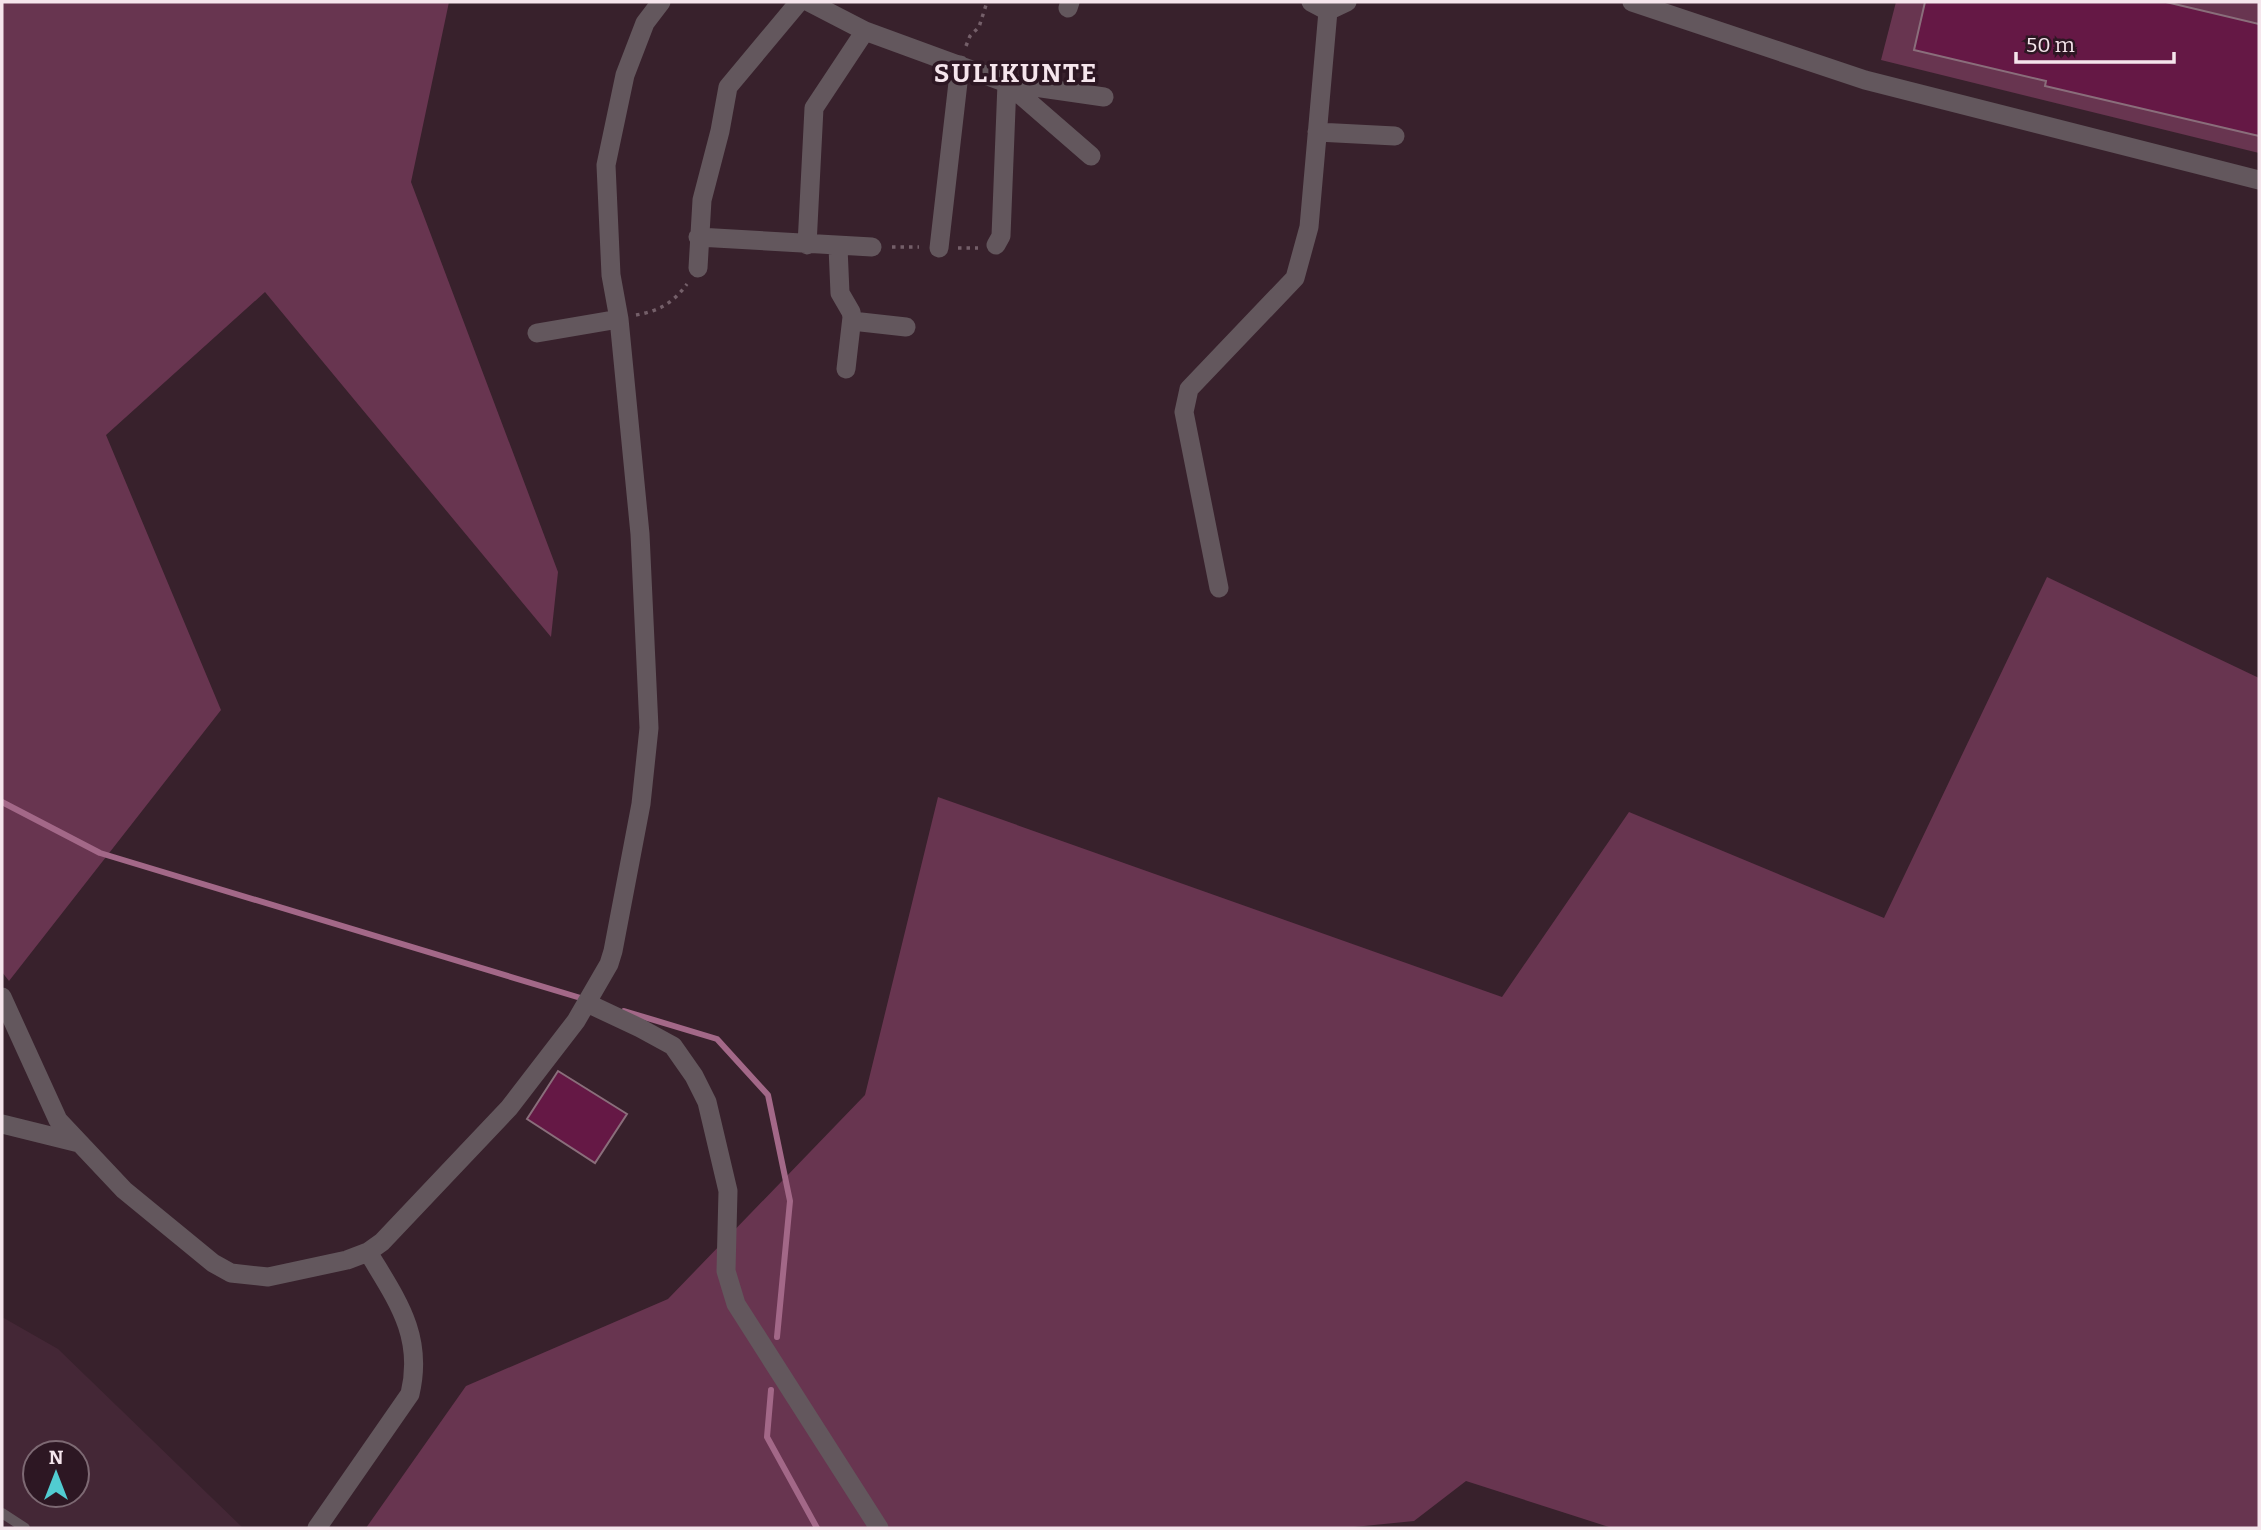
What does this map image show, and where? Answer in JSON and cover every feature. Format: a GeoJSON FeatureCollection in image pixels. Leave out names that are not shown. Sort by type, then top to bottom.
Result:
{"type":"FeatureCollection","features":[{"type":"Feature","properties":{"kind":"street"},"geometry":{"type":"LineString","coordinates":[[2,997],[54,1113],[124,1190],[213,1263],[231,1273],[268,1277],[346,1259],[368,1252],[382,1242],[509,1108],[576,1021],[613,951],[641,804],[649,728],[640,534],[619,318],[611,275],[606,166],[625,75],[643,29],[661,2]]}},
{"type":"Feature","properties":{"kind":"street"},"geometry":{"type":"LineString","coordinates":[[698,268],[702,200],[728,87],[799,2]]}},
{"type":"Feature","properties":{"kind":"street"},"geometry":{"type":"LineString","coordinates":[[809,2],[865,31],[1007,83],[1104,97]]}},
{"type":"Feature","properties":{"kind":"street"},"geometry":{"type":"LineString","coordinates":[[1219,588],[1184,412],[1189,389],[1295,278],[1309,227],[1317,132],[1320,6],[1347,2]]}},
{"type":"Feature","properties":{"kind":"street"},"geometry":{"type":"LineString","coordinates":[[1632,2],[1865,80],[2259,180]]}},
{"type":"Feature","properties":{"kind":"street"},"geometry":{"type":"LineString","coordinates":[[807,245],[814,108],[865,31]]}},
{"type":"Feature","properties":{"kind":"street"},"geometry":{"type":"LineString","coordinates":[[939,248],[960,65]]}},
{"type":"Feature","properties":{"kind":"street"},"geometry":{"type":"LineString","coordinates":[[1007,83],[1068,138],[1085,148],[1091,156]]}},
{"type":"Feature","properties":{"kind":"street"},"geometry":{"type":"LineString","coordinates":[[996,245],[1000,236],[1007,83]]}},
{"type":"Feature","properties":{"kind":"street"},"geometry":{"type":"LineString","coordinates":[[1317,132],[1395,136]]}},
{"type":"Feature","properties":{"kind":"street"},"geometry":{"type":"LineString","coordinates":[[698,237],[872,247]]}},
{"type":"Feature","properties":{"kind":"street"},"geometry":{"type":"LineString","coordinates":[[838,247],[840,293],[851,312],[852,321],[846,369]]}},
{"type":"Feature","properties":{"kind":"street"},"geometry":{"type":"LineString","coordinates":[[537,333],[619,318]]}},
{"type":"Feature","properties":{"kind":"street"},"geometry":{"type":"LineString","coordinates":[[852,321],[906,327]]}},
{"type":"Feature","properties":{"kind":"street"},"geometry":{"type":"LineString","coordinates":[[590,997],[673,1046],[694,1076],[707,1102],[728,1191],[726,1271],[736,1304],[879,1528]]}},
{"type":"Feature","properties":{"kind":"street"},"geometry":{"type":"LineString","coordinates":[[2,1124],[80,1143]]}},
{"type":"Feature","properties":{"kind":"street"},"geometry":{"type":"LineString","coordinates":[[317,1528],[410,1394],[414,1375],[415,1362],[405,1314],[368,1252]]}},
{"type":"Feature","properties":{"kind":"lane"},"geometry":{"type":"LineString","coordinates":[[2,1513],[25,1528]]}},
{"type":"Feature","properties":{"kind":"path"},"geometry":{"type":"LineString","coordinates":[[960,65],[970,36],[979,27],[988,2]]}},
{"type":"Feature","properties":{"kind":"path"},"geometry":{"type":"LineString","coordinates":[[872,247],[985,248],[996,245]]}},
{"type":"Feature","properties":{"kind":"path"},"geometry":{"type":"LineString","coordinates":[[619,318],[655,312],[676,298],[698,268]]}},
{"type":"Feature","properties":{"kind":"shaded area"},"geometry":{"type":"Polygon","coordinates":[[[2,2],[449,2],[411,182],[558,572],[551,637],[265,292],[106,435],[221,710],[9,981],[2,972],[2,2]]]}},
{"type":"Feature","properties":{"kind":"shaded area"},"geometry":{"type":"Polygon","coordinates":[[[1896,2],[2259,2],[2259,153],[1881,60],[1896,2]]]}},
{"type":"Feature","properties":{"kind":"shaded area"},"geometry":{"type":"Polygon","coordinates":[[[2047,577],[2259,678],[2259,1528],[1612,1528],[1466,1481],[1414,1521],[1344,1528],[366,1528],[466,1386],[668,1299],[865,1095],[938,797],[1502,997],[1629,812],[1884,918],[2047,577]]]}},
{"type":"Feature","properties":{"kind":"shaded area"},"geometry":{"type":"Polygon","coordinates":[[[2,1317],[58,1349],[243,1528],[2,1528],[2,1317]]]}},
{"type":"Feature","properties":{"kind":"building"},"geometry":{"type":"Polygon","coordinates":[[[1925,2],[2166,2],[2259,24],[2259,136],[2045,86],[2046,81],[1914,50],[1925,2]]]}},
{"type":"Feature","properties":{"kind":"building"},"geometry":{"type":"Polygon","coordinates":[[[558,1071],[627,1114],[595,1163],[527,1119],[558,1071]]]}},
{"type":"Feature","properties":{"kind":"waterway"},"geometry":{"type":"LineString","coordinates":[[2,802],[100,853],[584,999]]}},
{"type":"Feature","properties":{"kind":"waterway"},"geometry":{"type":"LineString","coordinates":[[624,1011],[717,1039],[768,1095],[790,1201],[777,1337]]}},
{"type":"Feature","properties":{"kind":"waterway"},"geometry":{"type":"LineString","coordinates":[[771,1390],[767,1437],[817,1528]]}},
{"type":"Feature","properties":{"kind":"district","name":"SULIKUNTE"},"geometry":{"type":"Point","coordinates":[1016,73]}}]}
